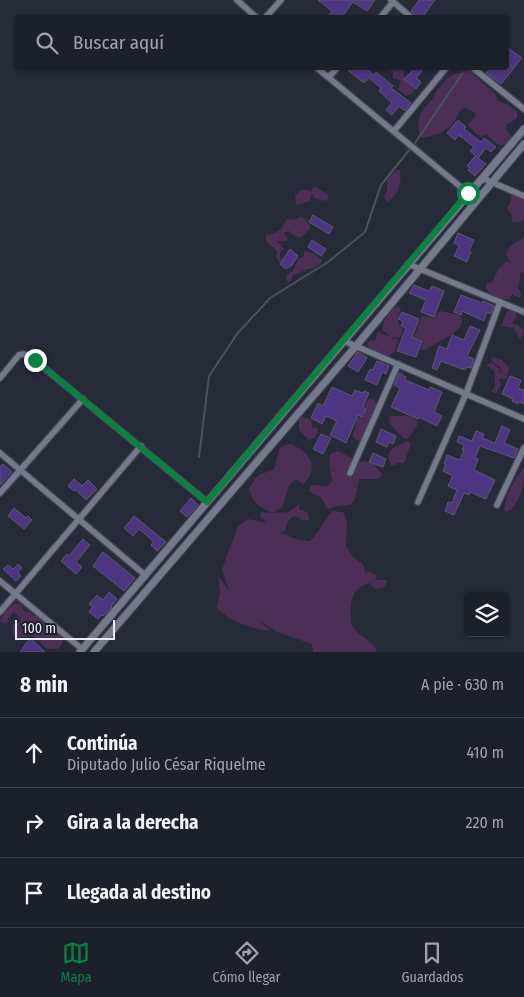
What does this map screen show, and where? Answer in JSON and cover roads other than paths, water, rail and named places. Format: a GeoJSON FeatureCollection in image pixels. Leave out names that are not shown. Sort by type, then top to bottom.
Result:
{"type":"FeatureCollection","features":[{"type":"Feature","properties":{"kind":"street"},"geometry":{"type":"LineString","coordinates":[[237,0],[254,15]]}},
{"type":"Feature","properties":{"kind":"street"},"geometry":{"type":"LineString","coordinates":[[268,15],[281,0]]}},
{"type":"Feature","properties":{"kind":"street"},"geometry":{"type":"LineString","coordinates":[[382,15],[392,1],[408,15]]}},
{"type":"Feature","properties":{"kind":"street"},"geometry":{"type":"LineString","coordinates":[[320,70],[468,193]]}},
{"type":"Feature","properties":{"kind":"street"},"geometry":{"type":"LineString","coordinates":[[329,77],[336,70]]}},
{"type":"Feature","properties":{"kind":"street"},"geometry":{"type":"LineString","coordinates":[[394,131],[444,70]]}},
{"type":"Feature","properties":{"kind":"street"},"geometry":{"type":"LineString","coordinates":[[475,70],[524,109]]}},
{"type":"Feature","properties":{"kind":"street"},"geometry":{"type":"LineString","coordinates":[[0,581],[81,651],[524,129]]}},
{"type":"Feature","properties":{"kind":"street"},"geometry":{"type":"LineString","coordinates":[[87,643],[95,651],[356,346],[524,144]]}},
{"type":"Feature","properties":{"kind":"street"},"geometry":{"type":"LineString","coordinates":[[504,152],[511,159]]}},
{"type":"Feature","properties":{"kind":"street"},"geometry":{"type":"LineString","coordinates":[[482,178],[524,196]]}},
{"type":"Feature","properties":{"kind":"street"},"geometry":{"type":"LineString","coordinates":[[408,264],[524,312]]}},
{"type":"Feature","properties":{"kind":"street"},"geometry":{"type":"LineString","coordinates":[[418,502],[466,394],[500,302]]}},
{"type":"Feature","properties":{"kind":"street"},"geometry":{"type":"LineString","coordinates":[[344,340],[524,419]]}},
{"type":"Feature","properties":{"kind":"street"},"geometry":{"type":"LineString","coordinates":[[0,378],[19,355],[24,354],[35,360],[207,502]]}},
{"type":"Feature","properties":{"kind":"street"},"geometry":{"type":"LineString","coordinates":[[350,473],[398,364]]}},
{"type":"Feature","properties":{"kind":"street"},"geometry":{"type":"LineString","coordinates":[[0,493],[83,399]]}},
{"type":"Feature","properties":{"kind":"street"},"geometry":{"type":"LineString","coordinates":[[0,612],[141,446]]}},
{"type":"Feature","properties":{"kind":"street"},"geometry":{"type":"LineString","coordinates":[[497,506],[524,448]]}},
{"type":"Feature","properties":{"kind":"street"},"geometry":{"type":"LineString","coordinates":[[0,453],[145,575]]}},
{"type":"Feature","properties":{"kind":"waterway"},"geometry":{"type":"LineString","coordinates":[[415,143],[462,74]]}},
{"type":"Feature","properties":{"kind":"waterway"},"geometry":{"type":"LineString","coordinates":[[199,457],[209,376],[237,334],[270,298],[328,262],[365,232],[381,185],[410,149]]}}]}
